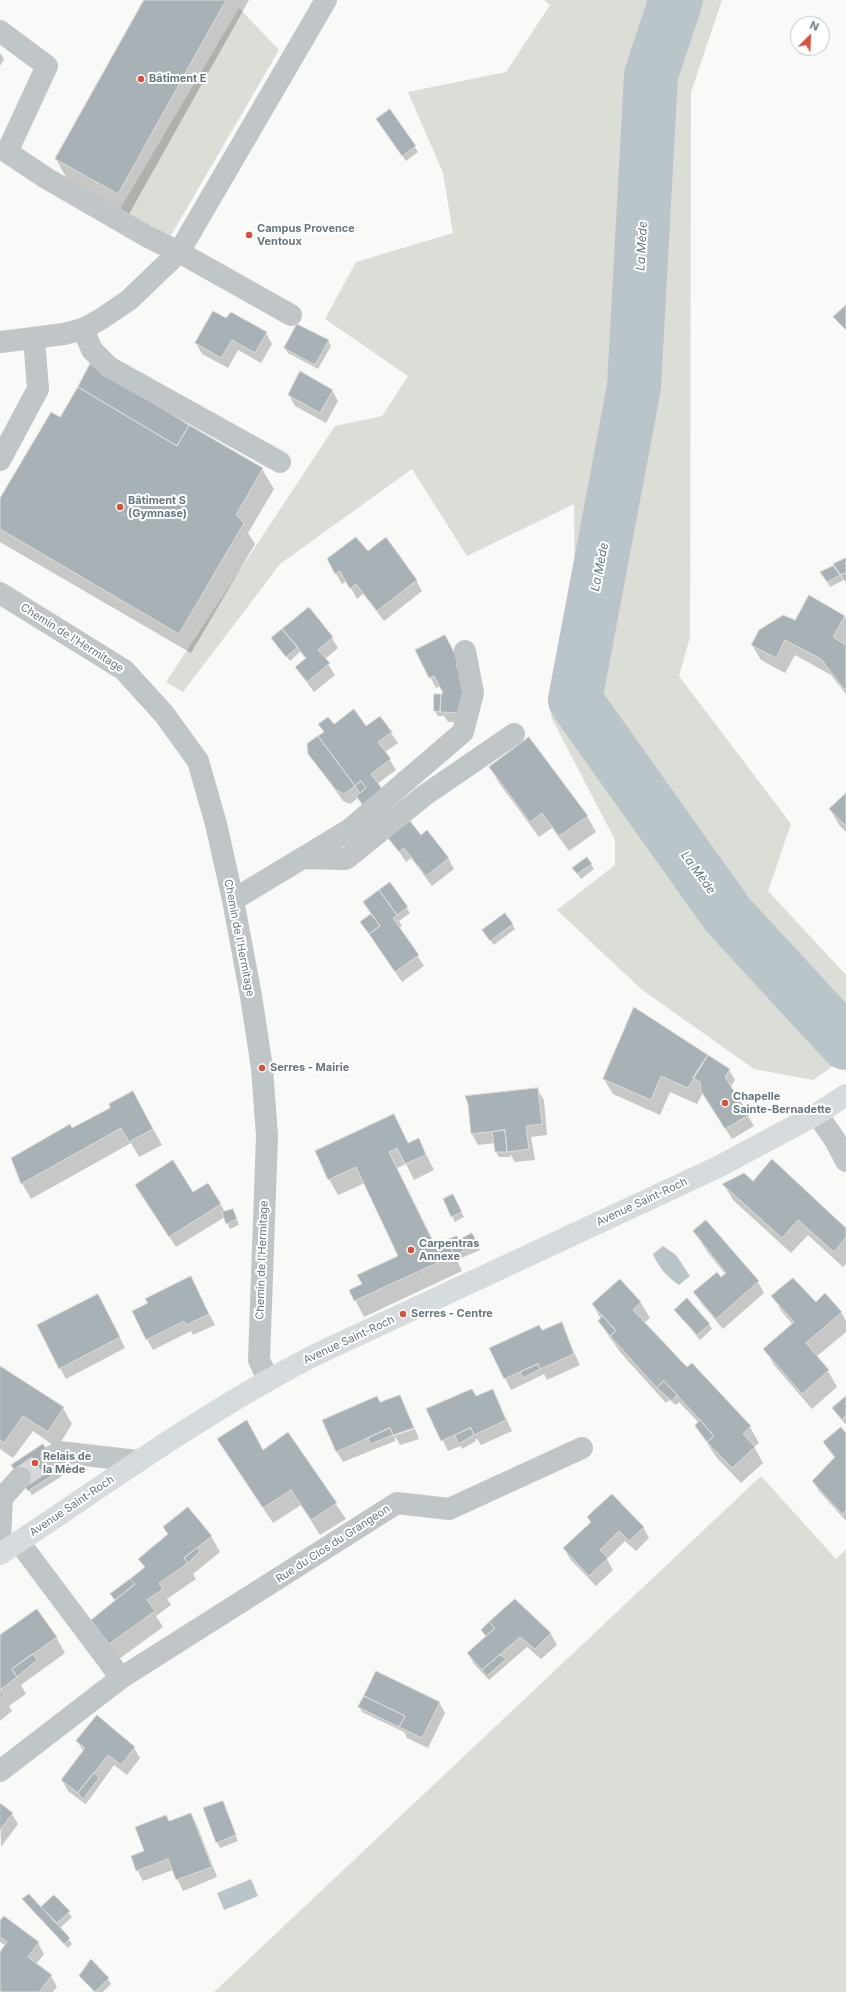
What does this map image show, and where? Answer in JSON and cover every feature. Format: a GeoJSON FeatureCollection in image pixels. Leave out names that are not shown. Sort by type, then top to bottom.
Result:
{"type":"FeatureCollection","features":[{"type":"Feature","properties":{"kind":"main road","name":"Avenue Saint-Roch"},"geometry":{"type":"LineString","coordinates":[[0,1554],[9,1541],[268,1379],[315,1355],[718,1167],[817,1114],[846,1095]]}},
{"type":"Feature","properties":{"kind":"street"},"geometry":{"type":"LineString","coordinates":[[0,342],[34,338],[83,329],[130,300],[179,252],[326,0]]}},
{"type":"Feature","properties":{"kind":"street"},"geometry":{"type":"LineString","coordinates":[[0,31],[47,66],[8,152],[46,178],[148,237],[179,252],[291,315]]}},
{"type":"Feature","properties":{"kind":"street"},"geometry":{"type":"LineString","coordinates":[[83,329],[92,350],[109,367],[280,462]]}},
{"type":"Feature","properties":{"kind":"street"},"geometry":{"type":"LineString","coordinates":[[0,460],[38,389],[34,338]]}},
{"type":"Feature","properties":{"kind":"street","name":"Chemin de l'Hermitage"},"geometry":{"type":"LineString","coordinates":[[0,592],[124,670],[164,714],[198,761],[216,824],[232,900],[251,996],[262,1068],[267,1136],[259,1360],[268,1379]]}},
{"type":"Feature","properties":{"kind":"street"},"geometry":{"type":"LineString","coordinates":[[232,900],[349,830],[463,732],[473,693],[465,651]]}},
{"type":"Feature","properties":{"kind":"street"},"geometry":{"type":"LineString","coordinates":[[303,858],[346,859],[425,795],[514,734]]}},
{"type":"Feature","properties":{"kind":"street"},"geometry":{"type":"LineString","coordinates":[[817,1114],[835,1140],[846,1161]]}},
{"type":"Feature","properties":{"kind":"street","name":"Rue du Clos du Grangeon"},"geometry":{"type":"LineString","coordinates":[[0,1771],[121,1678],[397,1503],[449,1509],[582,1448]]}},
{"type":"Feature","properties":{"kind":"street"},"geometry":{"type":"LineString","coordinates":[[51,1457],[60,1452],[137,1461]]}},
{"type":"Feature","properties":{"kind":"street"},"geometry":{"type":"LineString","coordinates":[[20,1478],[2,1498],[9,1541],[121,1678]]}},
{"type":"Feature","properties":{"kind":"shaded area"},"geometry":{"type":"Polygon","coordinates":[[[544,0],[722,0],[691,92],[690,637],[679,676],[791,824],[768,891],[846,975],[846,1057],[813,1080],[754,1069],[641,989],[557,910],[615,865],[615,840],[551,717],[575,601],[574,504],[467,556],[412,469],[280,564],[183,692],[166,682],[335,426],[382,416],[408,376],[325,319],[356,262],[453,233],[443,173],[408,92],[506,72],[550,5],[544,0]]]}},
{"type":"Feature","properties":{"kind":"shaded area"},"geometry":{"type":"Polygon","coordinates":[[[239,8],[279,50],[170,237],[119,211],[239,8]]]}},
{"type":"Feature","properties":{"kind":"shaded area"},"geometry":{"type":"Polygon","coordinates":[[[663,1246],[676,1255],[690,1276],[679,1285],[664,1272],[653,1254],[663,1246]]]}},
{"type":"Feature","properties":{"kind":"shaded area"},"geometry":{"type":"Polygon","coordinates":[[[761,1476],[836,1559],[846,1549],[846,1992],[214,1992],[761,1476]]]}},
{"type":"Feature","properties":{"kind":"shaded area"},"geometry":{"type":"Polygon","coordinates":[[[251,1879],[258,1896],[224,1910],[217,1893],[251,1879]]]}},
{"type":"Feature","properties":{"kind":"building","name":"Bâtiment E"},"geometry":{"type":"Polygon","coordinates":[[[144,0],[226,0],[118,194],[55,159],[144,0]]]}},
{"type":"Feature","properties":{"kind":"building"},"geometry":{"type":"Polygon","coordinates":[[[390,109],[416,146],[402,156],[376,119],[390,109]]]}},
{"type":"Feature","properties":{"kind":"building"},"geometry":{"type":"Polygon","coordinates":[[[846,305],[846,330],[833,317],[846,305]]]}},
{"type":"Feature","properties":{"kind":"building"},"geometry":{"type":"Polygon","coordinates":[[[213,311],[226,318],[231,312],[267,332],[255,353],[232,340],[221,358],[195,343],[213,311]]]}},
{"type":"Feature","properties":{"kind":"building"},"geometry":{"type":"Polygon","coordinates":[[[297,324],[329,340],[315,365],[284,348],[297,324]]]}},
{"type":"Feature","properties":{"kind":"building"},"geometry":{"type":"Polygon","coordinates":[[[90,364],[189,425],[177,446],[78,387],[90,364]]]}},
{"type":"Feature","properties":{"kind":"building"},"geometry":{"type":"Polygon","coordinates":[[[300,371],[333,390],[320,413],[288,395],[300,371]]]}},
{"type":"Feature","properties":{"kind":"building","name":"Bâtiment S (Gymnase)"},"geometry":{"type":"Polygon","coordinates":[[[78,387],[177,446],[189,425],[263,468],[236,515],[244,523],[179,634],[0,529],[0,498],[51,412],[60,417],[78,387]]]}},
{"type":"Feature","properties":{"kind":"building"},"geometry":{"type":"Polygon","coordinates":[[[356,537],[368,551],[386,537],[417,580],[377,611],[356,584],[350,589],[340,571],[335,574],[327,559],[356,537]]]}},
{"type":"Feature","properties":{"kind":"building"},"geometry":{"type":"Polygon","coordinates":[[[846,558],[846,573],[841,575],[833,564],[846,558]]]}},
{"type":"Feature","properties":{"kind":"building"},"geometry":{"type":"Polygon","coordinates":[[[833,566],[840,575],[827,582],[820,572],[833,566]]]}},
{"type":"Feature","properties":{"kind":"building"},"geometry":{"type":"Polygon","coordinates":[[[846,573],[846,580],[845,581],[841,575],[846,573]]]}},
{"type":"Feature","properties":{"kind":"building"},"geometry":{"type":"Polygon","coordinates":[[[809,595],[845,616],[833,637],[846,645],[846,688],[844,689],[821,659],[785,640],[776,658],[751,645],[759,630],[783,615],[795,620],[809,595]]]}},
{"type":"Feature","properties":{"kind":"building"},"geometry":{"type":"Polygon","coordinates":[[[309,607],[333,637],[318,650],[330,663],[307,682],[295,667],[306,658],[282,629],[309,607]]]}},
{"type":"Feature","properties":{"kind":"building"},"geometry":{"type":"Polygon","coordinates":[[[282,629],[298,647],[286,657],[271,638],[282,629]]]}},
{"type":"Feature","properties":{"kind":"building"},"geometry":{"type":"Polygon","coordinates":[[[445,635],[460,663],[456,665],[465,683],[464,713],[440,712],[441,694],[443,693],[434,676],[429,678],[415,650],[445,635]]]}},
{"type":"Feature","properties":{"kind":"building"},"geometry":{"type":"Polygon","coordinates":[[[434,694],[441,694],[440,712],[434,711],[434,694]]]}},
{"type":"Feature","properties":{"kind":"building"},"geometry":{"type":"Polygon","coordinates":[[[354,709],[366,726],[380,716],[392,732],[378,742],[391,759],[371,774],[386,794],[366,809],[356,796],[366,788],[361,781],[355,786],[318,736],[324,732],[318,724],[328,717],[334,724],[354,709]]]}},
{"type":"Feature","properties":{"kind":"building"},"geometry":{"type":"Polygon","coordinates":[[[318,736],[355,786],[344,794],[336,790],[308,754],[307,744],[318,736]]]}},
{"type":"Feature","properties":{"kind":"building"},"geometry":{"type":"Polygon","coordinates":[[[529,737],[588,816],[559,836],[542,813],[530,822],[489,767],[529,737]]]}},
{"type":"Feature","properties":{"kind":"building"},"geometry":{"type":"Polygon","coordinates":[[[361,781],[366,788],[360,793],[355,786],[361,781]]]}},
{"type":"Feature","properties":{"kind":"building"},"geometry":{"type":"Polygon","coordinates":[[[846,793],[846,826],[829,809],[846,793]]]}},
{"type":"Feature","properties":{"kind":"building"},"geometry":{"type":"Polygon","coordinates":[[[410,821],[421,835],[427,830],[449,858],[426,876],[404,848],[399,852],[388,838],[410,821]]]}},
{"type":"Feature","properties":{"kind":"building"},"geometry":{"type":"Polygon","coordinates":[[[587,857],[592,864],[577,874],[572,868],[587,857]]]}},
{"type":"Feature","properties":{"kind":"building"},"geometry":{"type":"Polygon","coordinates":[[[390,882],[408,907],[397,915],[379,890],[390,882]]]}},
{"type":"Feature","properties":{"kind":"building"},"geometry":{"type":"Polygon","coordinates":[[[379,890],[397,915],[393,918],[419,955],[395,972],[369,934],[380,926],[363,902],[379,890]]]}},
{"type":"Feature","properties":{"kind":"building"},"geometry":{"type":"Polygon","coordinates":[[[505,913],[513,924],[490,941],[482,930],[505,913]]]}},
{"type":"Feature","properties":{"kind":"building"},"geometry":{"type":"Polygon","coordinates":[[[371,914],[380,926],[369,934],[360,922],[371,914]]]}},
{"type":"Feature","properties":{"kind":"building"},"geometry":{"type":"Polygon","coordinates":[[[634,1007],[708,1055],[688,1088],[661,1076],[651,1100],[603,1079],[634,1007]]]}},
{"type":"Feature","properties":{"kind":"building","name":"Chapelle Sainte-Bernadette"},"geometry":{"type":"Polygon","coordinates":[[[708,1055],[730,1069],[725,1077],[749,1115],[725,1129],[701,1091],[700,1082],[693,1078],[708,1055]]]}},
{"type":"Feature","properties":{"kind":"building"},"geometry":{"type":"Polygon","coordinates":[[[538,1088],[542,1124],[526,1126],[529,1149],[507,1152],[505,1130],[471,1134],[468,1104],[465,1096],[538,1088]]]}},
{"type":"Feature","properties":{"kind":"building"},"geometry":{"type":"Polygon","coordinates":[[[133,1091],[153,1129],[129,1142],[121,1128],[21,1184],[11,1158],[70,1124],[72,1128],[110,1108],[109,1104],[133,1091]]]}},
{"type":"Feature","properties":{"kind":"building"},"geometry":{"type":"Polygon","coordinates":[[[394,1114],[408,1143],[419,1138],[426,1155],[405,1164],[397,1148],[389,1152],[437,1250],[449,1244],[454,1255],[354,1301],[349,1290],[362,1284],[357,1275],[398,1256],[356,1167],[328,1180],[315,1151],[394,1114]]]}},
{"type":"Feature","properties":{"kind":"building"},"geometry":{"type":"Polygon","coordinates":[[[505,1130],[507,1152],[495,1152],[492,1132],[505,1130]]]}},
{"type":"Feature","properties":{"kind":"building"},"geometry":{"type":"Polygon","coordinates":[[[772,1159],[846,1228],[846,1237],[834,1252],[798,1220],[782,1238],[722,1184],[744,1173],[753,1181],[772,1159]]]}},
{"type":"Feature","properties":{"kind":"building"},"geometry":{"type":"Polygon","coordinates":[[[173,1160],[193,1192],[208,1183],[221,1204],[169,1237],[135,1185],[173,1160]]]}},
{"type":"Feature","properties":{"kind":"building"},"geometry":{"type":"Polygon","coordinates":[[[453,1194],[462,1212],[451,1217],[443,1199],[453,1194]]]}},
{"type":"Feature","properties":{"kind":"building"},"geometry":{"type":"Polygon","coordinates":[[[233,1209],[237,1219],[226,1224],[222,1212],[233,1209]]]}},
{"type":"Feature","properties":{"kind":"building"},"geometry":{"type":"Polygon","coordinates":[[[706,1220],[759,1281],[716,1319],[693,1292],[717,1272],[721,1277],[726,1273],[693,1231],[706,1220]]]}},
{"type":"Feature","properties":{"kind":"building"},"geometry":{"type":"Polygon","coordinates":[[[472,1233],[478,1244],[464,1251],[459,1240],[472,1233]]]}},
{"type":"Feature","properties":{"kind":"building"},"geometry":{"type":"Polygon","coordinates":[[[457,1236],[459,1240],[449,1244],[447,1240],[457,1236]]]}},
{"type":"Feature","properties":{"kind":"building"},"geometry":{"type":"Polygon","coordinates":[[[459,1240],[464,1251],[454,1255],[449,1244],[459,1240]]]}},
{"type":"Feature","properties":{"kind":"building"},"geometry":{"type":"Polygon","coordinates":[[[191,1276],[209,1314],[186,1325],[184,1321],[146,1340],[132,1311],[148,1303],[145,1299],[191,1276]]]}},
{"type":"Feature","properties":{"kind":"building"},"geometry":{"type":"Polygon","coordinates":[[[793,1278],[816,1302],[825,1293],[842,1312],[806,1343],[829,1370],[802,1394],[763,1349],[794,1322],[771,1296],[793,1278]]]}},
{"type":"Feature","properties":{"kind":"building"},"geometry":{"type":"Polygon","coordinates":[[[620,1279],[641,1302],[633,1310],[687,1367],[692,1363],[751,1426],[743,1434],[755,1447],[732,1468],[707,1442],[714,1436],[664,1381],[657,1388],[610,1336],[616,1331],[592,1304],[620,1279]]]}},
{"type":"Feature","properties":{"kind":"building"},"geometry":{"type":"Polygon","coordinates":[[[98,1294],[120,1337],[59,1369],[37,1325],[98,1294]]]}},
{"type":"Feature","properties":{"kind":"building"},"geometry":{"type":"Polygon","coordinates":[[[687,1298],[710,1324],[697,1335],[674,1310],[687,1298]]]}},
{"type":"Feature","properties":{"kind":"building"},"geometry":{"type":"Polygon","coordinates":[[[603,1316],[616,1331],[610,1336],[598,1321],[603,1316]]]}},
{"type":"Feature","properties":{"kind":"building"},"geometry":{"type":"Polygon","coordinates":[[[562,1322],[574,1354],[540,1369],[538,1364],[504,1379],[489,1348],[539,1325],[542,1330],[562,1322]]]}},
{"type":"Feature","properties":{"kind":"building"},"geometry":{"type":"Polygon","coordinates":[[[538,1364],[540,1369],[523,1378],[520,1372],[538,1364]]]}},
{"type":"Feature","properties":{"kind":"building"},"geometry":{"type":"Polygon","coordinates":[[[0,1366],[64,1407],[48,1432],[23,1416],[4,1443],[0,1440],[0,1366]]]}},
{"type":"Feature","properties":{"kind":"building"},"geometry":{"type":"Polygon","coordinates":[[[664,1381],[677,1395],[672,1401],[657,1388],[664,1381]]]}},
{"type":"Feature","properties":{"kind":"building"},"geometry":{"type":"Polygon","coordinates":[[[472,1389],[476,1396],[493,1389],[506,1420],[474,1435],[471,1428],[441,1441],[426,1409],[472,1389]]]}},
{"type":"Feature","properties":{"kind":"building"},"geometry":{"type":"Polygon","coordinates":[[[400,1395],[414,1428],[393,1435],[390,1428],[336,1452],[322,1420],[377,1396],[380,1402],[400,1395]]]}},
{"type":"Feature","properties":{"kind":"building"},"geometry":{"type":"Polygon","coordinates":[[[846,1396],[846,1415],[842,1420],[832,1408],[846,1396]]]}},
{"type":"Feature","properties":{"kind":"building"},"geometry":{"type":"Polygon","coordinates":[[[247,1420],[263,1450],[288,1432],[337,1503],[311,1520],[291,1490],[263,1508],[217,1439],[247,1420]]]}},
{"type":"Feature","properties":{"kind":"building"},"geometry":{"type":"Polygon","coordinates":[[[700,1420],[714,1436],[707,1442],[695,1426],[700,1420]]]}},
{"type":"Feature","properties":{"kind":"building"},"geometry":{"type":"Polygon","coordinates":[[[841,1427],[846,1433],[846,1511],[842,1514],[812,1481],[835,1457],[823,1442],[841,1427]]]}},
{"type":"Feature","properties":{"kind":"building"},"geometry":{"type":"Polygon","coordinates":[[[390,1428],[393,1435],[370,1444],[368,1438],[390,1428]]]}},
{"type":"Feature","properties":{"kind":"building"},"geometry":{"type":"Polygon","coordinates":[[[471,1428],[474,1435],[458,1444],[455,1435],[471,1428]]]}},
{"type":"Feature","properties":{"kind":"building"},"geometry":{"type":"Polygon","coordinates":[[[43,1444],[60,1470],[28,1491],[11,1465],[43,1444]]]}},
{"type":"Feature","properties":{"kind":"building"},"geometry":{"type":"Polygon","coordinates":[[[612,1494],[644,1527],[629,1541],[619,1531],[600,1550],[608,1558],[589,1576],[563,1548],[591,1522],[587,1517],[612,1494]]]}},
{"type":"Feature","properties":{"kind":"building"},"geometry":{"type":"Polygon","coordinates":[[[188,1507],[212,1536],[184,1558],[188,1563],[159,1583],[163,1589],[147,1600],[155,1611],[109,1644],[91,1620],[135,1584],[130,1579],[145,1567],[138,1559],[168,1534],[163,1527],[188,1507]]]}},
{"type":"Feature","properties":{"kind":"building"},"geometry":{"type":"Polygon","coordinates":[[[197,1548],[200,1551],[188,1563],[184,1558],[197,1548]]]}},
{"type":"Feature","properties":{"kind":"building"},"geometry":{"type":"Polygon","coordinates":[[[130,1579],[135,1584],[115,1600],[110,1594],[130,1579]]]}},
{"type":"Feature","properties":{"kind":"building"},"geometry":{"type":"Polygon","coordinates":[[[515,1599],[551,1633],[535,1649],[520,1637],[482,1670],[467,1653],[495,1628],[489,1622],[515,1599]]]}},
{"type":"Feature","properties":{"kind":"building"},"geometry":{"type":"Polygon","coordinates":[[[37,1609],[57,1637],[12,1669],[17,1677],[0,1690],[0,1635],[37,1609]]]}},
{"type":"Feature","properties":{"kind":"building"},"geometry":{"type":"Polygon","coordinates":[[[489,1622],[495,1628],[486,1636],[481,1630],[489,1622]]]}},
{"type":"Feature","properties":{"kind":"building"},"geometry":{"type":"Polygon","coordinates":[[[33,1654],[37,1660],[17,1677],[12,1669],[33,1654]]]}},
{"type":"Feature","properties":{"kind":"building"},"geometry":{"type":"Polygon","coordinates":[[[500,1655],[506,1659],[487,1676],[482,1670],[500,1655]]]}},
{"type":"Feature","properties":{"kind":"building"},"geometry":{"type":"Polygon","coordinates":[[[376,1671],[440,1702],[422,1738],[399,1727],[405,1716],[364,1696],[376,1671]]]}},
{"type":"Feature","properties":{"kind":"building"},"geometry":{"type":"Polygon","coordinates":[[[0,1690],[4,1695],[0,1698],[0,1690]]]}},
{"type":"Feature","properties":{"kind":"building"},"geometry":{"type":"Polygon","coordinates":[[[364,1696],[405,1716],[399,1727],[358,1707],[364,1696]]]}},
{"type":"Feature","properties":{"kind":"building"},"geometry":{"type":"Polygon","coordinates":[[[97,1715],[135,1747],[121,1765],[108,1755],[78,1793],[61,1780],[85,1748],[76,1741],[97,1715]]]}},
{"type":"Feature","properties":{"kind":"building"},"geometry":{"type":"Polygon","coordinates":[[[94,1773],[99,1778],[83,1799],[78,1793],[94,1773]]]}},
{"type":"Feature","properties":{"kind":"building"},"geometry":{"type":"Polygon","coordinates":[[[223,1801],[236,1835],[216,1843],[203,1808],[223,1801]]]}},
{"type":"Feature","properties":{"kind":"building"},"geometry":{"type":"Polygon","coordinates":[[[0,1803],[13,1813],[0,1830],[0,1803]]]}},
{"type":"Feature","properties":{"kind":"building"},"geometry":{"type":"Polygon","coordinates":[[[191,1813],[212,1867],[176,1880],[168,1859],[136,1871],[131,1856],[144,1851],[135,1827],[166,1815],[169,1821],[191,1813]]]}},
{"type":"Feature","properties":{"kind":"building"},"geometry":{"type":"Polygon","coordinates":[[[29,1894],[70,1938],[64,1944],[22,1899],[29,1894]]]}},
{"type":"Feature","properties":{"kind":"building"},"geometry":{"type":"Polygon","coordinates":[[[54,1895],[70,1911],[57,1923],[41,1907],[54,1895]]]}},
{"type":"Feature","properties":{"kind":"building"},"geometry":{"type":"Polygon","coordinates":[[[4,1916],[39,1942],[28,1957],[52,1975],[39,1992],[3,1992],[0,1990],[0,1952],[7,1942],[0,1937],[0,1921],[4,1916]]]}},
{"type":"Feature","properties":{"kind":"building"},"geometry":{"type":"Polygon","coordinates":[[[91,1959],[109,1978],[95,1992],[79,1976],[91,1959]]]}},
{"type":"Feature","properties":{"kind":"waterway","name":"La Mède"},"geometry":{"type":"LineString","coordinates":[[676,0],[651,75],[634,387],[575,700],[728,915],[846,1043]]}},
{"type":"Feature","properties":{"kind":"tunnel"},"geometry":{"type":"LineString","coordinates":[[20,1478],[51,1457]]}},
{"type":"Feature","properties":{"kind":"place","name":"Bâtiment E"},"geometry":{"type":"Point","coordinates":[141,79]}},
{"type":"Feature","properties":{"kind":"place","name":"Campus Provence Ventoux"},"geometry":{"type":"Point","coordinates":[249,235]}},
{"type":"Feature","properties":{"kind":"place","name":"Bâtiment S (Gymnase)"},"geometry":{"type":"Point","coordinates":[120,507]}},
{"type":"Feature","properties":{"kind":"place","name":"Serres - Mairie"},"geometry":{"type":"Point","coordinates":[262,1068]}},
{"type":"Feature","properties":{"kind":"place","name":"Chapelle Sainte-Bernadette"},"geometry":{"type":"Point","coordinates":[725,1103]}},
{"type":"Feature","properties":{"kind":"place","name":"Carpentras Annexe"},"geometry":{"type":"Point","coordinates":[411,1250]}},
{"type":"Feature","properties":{"kind":"place","name":"Serres - Centre"},"geometry":{"type":"Point","coordinates":[403,1314]}},
{"type":"Feature","properties":{"kind":"place","name":"Relais de la Mède"},"geometry":{"type":"Point","coordinates":[35,1463]}}]}
